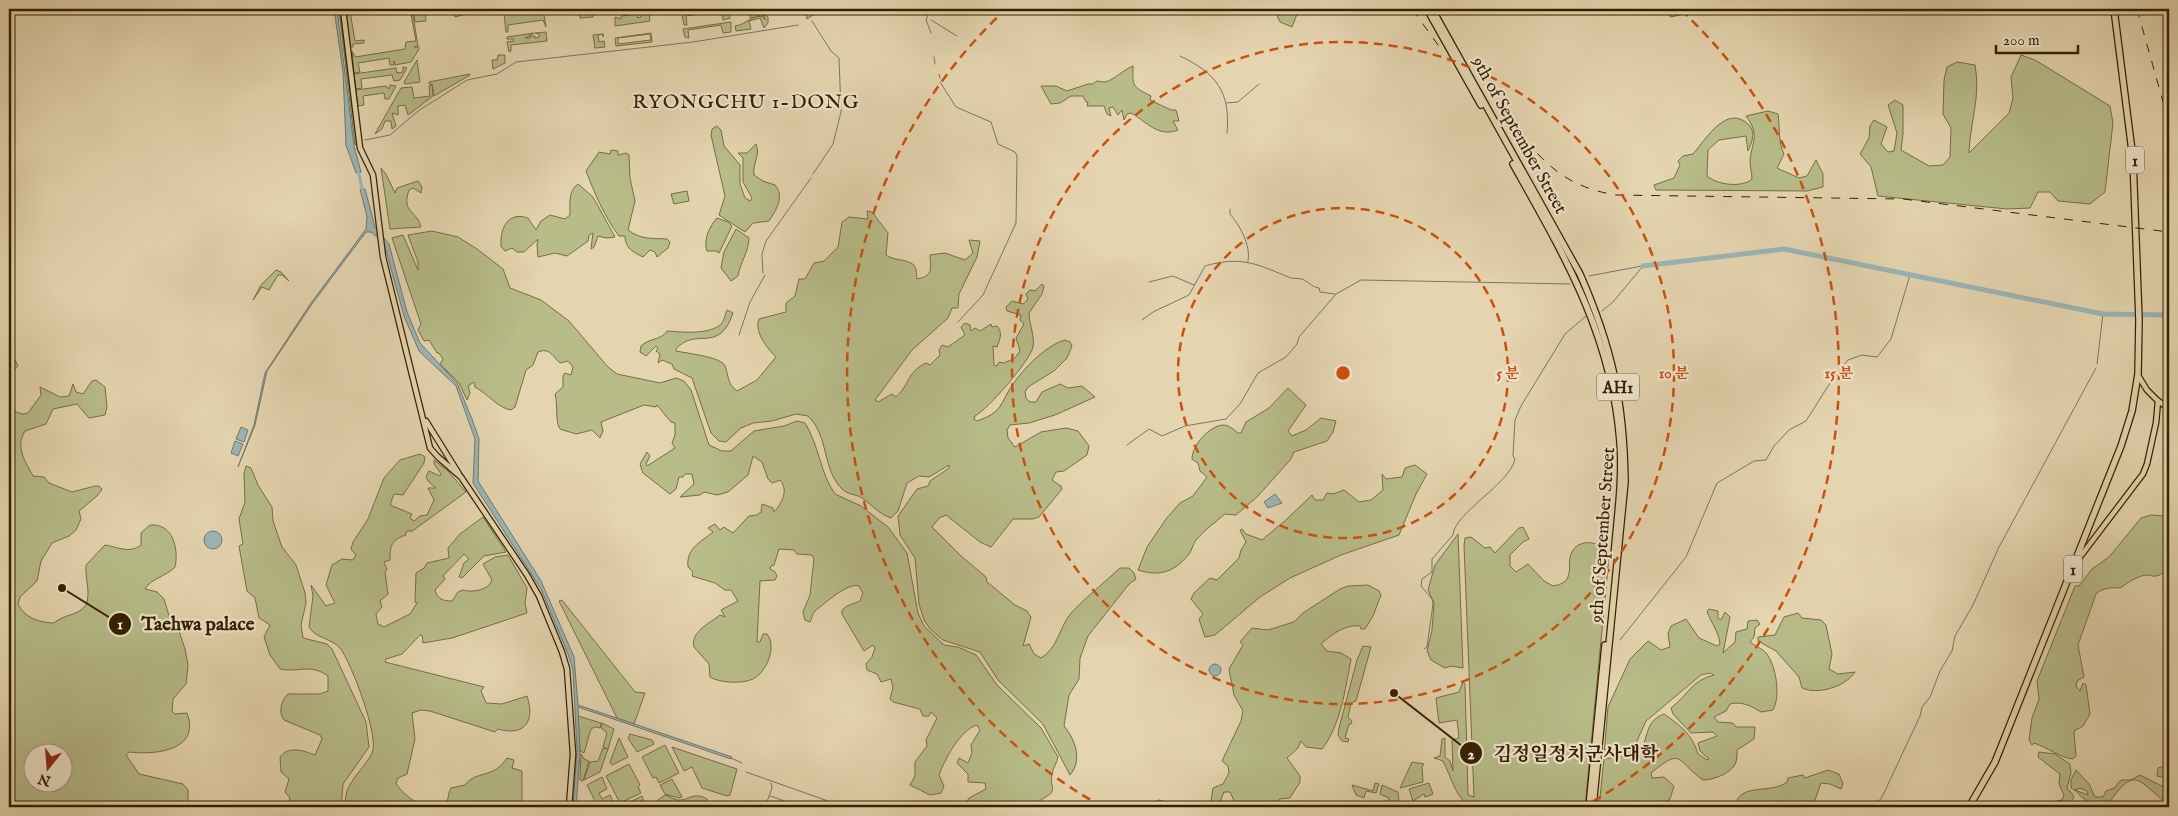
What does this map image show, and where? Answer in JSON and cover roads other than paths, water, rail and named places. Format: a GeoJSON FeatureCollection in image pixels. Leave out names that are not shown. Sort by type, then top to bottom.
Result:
{"type":"FeatureCollection","features":[{"type":"Feature","properties":{"kind":"highway","name":"9th of September Street"},"geometry":{"type":"LineString","coordinates":[[1427,9],[1575,276],[1596,328],[1610,372],[1620,443],[1620,480],[1589,807]]}},
{"type":"Feature","properties":{"kind":"highway","name":"9th of September Street"},"geometry":{"type":"LineString","coordinates":[[1432,9],[1580,274],[1594,307],[1615,370],[1624,442],[1624,482],[1593,807]]}},
{"type":"Feature","properties":{"kind":"highway","name":"1"},"geometry":{"type":"LineString","coordinates":[[1971,807],[1999,757],[2080,557],[2123,445],[2134,407],[2139,377],[2140,320],[2135,159],[2115,9]]}},
{"type":"Feature","properties":{"kind":"highway","name":"1"},"geometry":{"type":"LineString","coordinates":[[1971,807],[1995,762],[2121,446],[2132,411],[2138,374],[2140,320]]}},
{"type":"Feature","properties":{"kind":"main road"},"geometry":{"type":"LineString","coordinates":[[343,9],[360,148],[373,175],[381,241],[423,416],[433,452],[461,477]]}},
{"type":"Feature","properties":{"kind":"main road"},"geometry":{"type":"LineString","coordinates":[[2139,377],[2149,392],[2169,408]]}},
{"type":"Feature","properties":{"kind":"main road"},"geometry":{"type":"LineString","coordinates":[[2080,557],[2142,474],[2147,464],[2156,423],[2158,401]]}},
{"type":"Feature","properties":{"kind":"main road"},"geometry":{"type":"LineString","coordinates":[[423,416],[461,477],[536,589],[566,662],[573,754],[569,807]]}},
{"type":"Feature","properties":{"kind":"water"},"geometry":{"type":"Polygon","coordinates":[[[334,9],[337,9],[354,146],[361,172],[356,173],[346,145],[343,72],[334,9]]]}},
{"type":"Feature","properties":{"kind":"water"},"geometry":{"type":"Polygon","coordinates":[[[360,189],[365,189],[375,227],[389,244],[407,312],[420,343],[457,383],[472,419],[479,439],[478,481],[541,581],[574,657],[578,705],[732,757],[731,759],[578,707],[580,754],[576,807],[573,807],[577,750],[573,670],[568,654],[541,589],[473,483],[475,439],[456,386],[419,351],[404,316],[384,243],[371,232],[366,232],[312,304],[267,371],[255,425],[238,467],[254,425],[265,373],[311,303],[366,229],[367,217],[360,189]]]}},
{"type":"Feature","properties":{"kind":"water"},"geometry":{"type":"Polygon","coordinates":[[[241,427],[248,430],[244,442],[236,439],[241,427]]]}},
{"type":"Feature","properties":{"kind":"water"},"geometry":{"type":"Polygon","coordinates":[[[235,441],[243,444],[238,456],[231,453],[235,441]]]}},
{"type":"Feature","properties":{"kind":"water"},"geometry":{"type":"Polygon","coordinates":[[[1275,494],[1282,503],[1268,508],[1264,502],[1275,494]]]}},
{"type":"Feature","properties":{"kind":"water"},"geometry":{"type":"Polygon","coordinates":[[[213,531],[220,533],[222,540],[220,547],[213,549],[206,547],[204,540],[206,533],[213,531]]]}},
{"type":"Feature","properties":{"kind":"water"},"geometry":{"type":"Polygon","coordinates":[[[1213,664],[1217,664],[1221,670],[1217,676],[1213,676],[1209,672],[1209,668],[1213,664]]]}},
{"type":"Feature","properties":{"kind":"water"},"geometry":{"type":"Polygon","coordinates":[[[1159,800],[1170,803],[1172,807],[1148,807],[1149,804],[1159,800]]]}},
{"type":"Feature","properties":{"kind":"waterway"},"geometry":{"type":"LineString","coordinates":[[916,9],[923,15]]}},
{"type":"Feature","properties":{"kind":"waterway"},"geometry":{"type":"LineString","coordinates":[[930,9],[926,20],[931,33]]}},
{"type":"Feature","properties":{"kind":"waterway"},"geometry":{"type":"LineString","coordinates":[[931,20],[957,36]]}},
{"type":"Feature","properties":{"kind":"waterway"},"geometry":{"type":"LineString","coordinates":[[812,21],[831,51],[839,58],[841,112],[833,144],[813,174]]}},
{"type":"Feature","properties":{"kind":"waterway"},"geometry":{"type":"LineString","coordinates":[[365,140],[390,135],[418,111],[467,80],[497,74],[516,62],[693,42],[798,25]]}},
{"type":"Feature","properties":{"kind":"waterway"},"geometry":{"type":"LineString","coordinates":[[1180,56],[1203,69],[1218,85],[1226,106],[1228,119],[1227,133]]}},
{"type":"Feature","properties":{"kind":"waterway"},"geometry":{"type":"LineString","coordinates":[[934,57],[935,64]]}},
{"type":"Feature","properties":{"kind":"waterway"},"geometry":{"type":"LineString","coordinates":[[939,74],[940,78]]}},
{"type":"Feature","properties":{"kind":"waterway"},"geometry":{"type":"LineString","coordinates":[[940,82],[956,107],[991,122],[998,144],[1015,152],[1017,156],[1016,223],[983,295],[958,322]]}},
{"type":"Feature","properties":{"kind":"waterway"},"geometry":{"type":"LineString","coordinates":[[1227,103],[1238,102],[1259,84]]}},
{"type":"Feature","properties":{"kind":"waterway"},"geometry":{"type":"LineString","coordinates":[[358,170],[363,193]]}},
{"type":"Feature","properties":{"kind":"waterway"},"geometry":{"type":"LineString","coordinates":[[763,273],[762,254],[766,241],[811,178]]}},
{"type":"Feature","properties":{"kind":"waterway"},"geometry":{"type":"LineString","coordinates":[[1230,209],[1230,214],[1241,230],[1246,242],[1248,261]]}},
{"type":"Feature","properties":{"kind":"waterway"},"geometry":{"type":"LineString","coordinates":[[1643,266],[1784,249],[2103,314],[2169,315]]}},
{"type":"Feature","properties":{"kind":"waterway"},"geometry":{"type":"LineString","coordinates":[[1142,320],[1153,312],[1189,295],[1205,266],[1230,261],[1250,263],[1291,278],[1302,279],[1319,288],[1320,292],[1335,294]]}},
{"type":"Feature","properties":{"kind":"waterway"},"geometry":{"type":"LineString","coordinates":[[1589,276],[1642,266]]}},
{"type":"Feature","properties":{"kind":"waterway"},"geometry":{"type":"LineString","coordinates":[[1602,311],[1613,302],[1643,266]]}},
{"type":"Feature","properties":{"kind":"waterway"},"geometry":{"type":"LineString","coordinates":[[739,335],[750,302],[765,275]]}},
{"type":"Feature","properties":{"kind":"waterway"},"geometry":{"type":"LineString","coordinates":[[1620,640],[1686,557],[1717,483],[1754,461],[1766,460],[1774,446],[1789,430],[1806,421],[1830,383],[1848,360],[1862,355],[1877,357],[1891,339],[1910,275]]}},
{"type":"Feature","properties":{"kind":"waterway"},"geometry":{"type":"LineString","coordinates":[[1149,282],[1173,276],[1194,285]]}},
{"type":"Feature","properties":{"kind":"waterway"},"geometry":{"type":"LineString","coordinates":[[1127,445],[1149,429],[1162,436],[1185,426],[1226,419],[1240,404],[1258,373],[1286,357],[1297,344],[1299,337],[1336,294],[1361,280],[1570,284]]}},
{"type":"Feature","properties":{"kind":"waterway"},"geometry":{"type":"LineString","coordinates":[[2097,364],[2103,314]]}},
{"type":"Feature","properties":{"kind":"waterway"},"geometry":{"type":"LineString","coordinates":[[1424,649],[1427,647],[1433,604],[1432,599],[1421,586],[1422,579],[1432,572],[1432,559],[1453,535],[1462,517],[1511,469],[1515,459],[1513,456],[1515,420],[1521,406],[1565,334],[1586,316]]}},
{"type":"Feature","properties":{"kind":"waterway"},"geometry":{"type":"LineString","coordinates":[[1875,807],[1883,795],[1920,716],[1922,707],[1930,697],[1940,671],[1952,651],[1955,636],[1973,605],[1999,547],[2096,368]]}},
{"type":"Feature","properties":{"kind":"waterway"},"geometry":{"type":"LineString","coordinates":[[731,758],[742,763]]}},
{"type":"Feature","properties":{"kind":"waterway"},"geometry":{"type":"LineString","coordinates":[[746,772],[845,807]]}},
{"type":"Feature","properties":{"kind":"waterway"},"geometry":{"type":"LineString","coordinates":[[765,807],[772,788],[771,783]]}},
{"type":"Feature","properties":{"kind":"waterway"},"geometry":{"type":"LineString","coordinates":[[770,796],[802,807]]}},
{"type":"Feature","properties":{"kind":"railway"},"geometry":{"type":"LineString","coordinates":[[1412,9],[1441,49]]}},
{"type":"Feature","properties":{"kind":"railway"},"geometry":{"type":"LineString","coordinates":[[2137,9],[2169,123]]}},
{"type":"Feature","properties":{"kind":"railway"},"geometry":{"type":"LineString","coordinates":[[1513,127],[1557,172],[1582,186],[1615,195],[1903,199],[2169,232]]}},
{"type":"Feature","properties":{"kind":"place","name":"Taehwa palace"},"geometry":{"type":"Point","coordinates":[62,588]}},
{"type":"Feature","properties":{"kind":"place","name":"김정일정치군사대학"},"geometry":{"type":"Point","coordinates":[1394,693]}},
{"type":"Feature","properties":{"kind":"district","name":"RYONGCHU 1-DONG"},"geometry":{"type":"Point","coordinates":[746,101]}}]}
